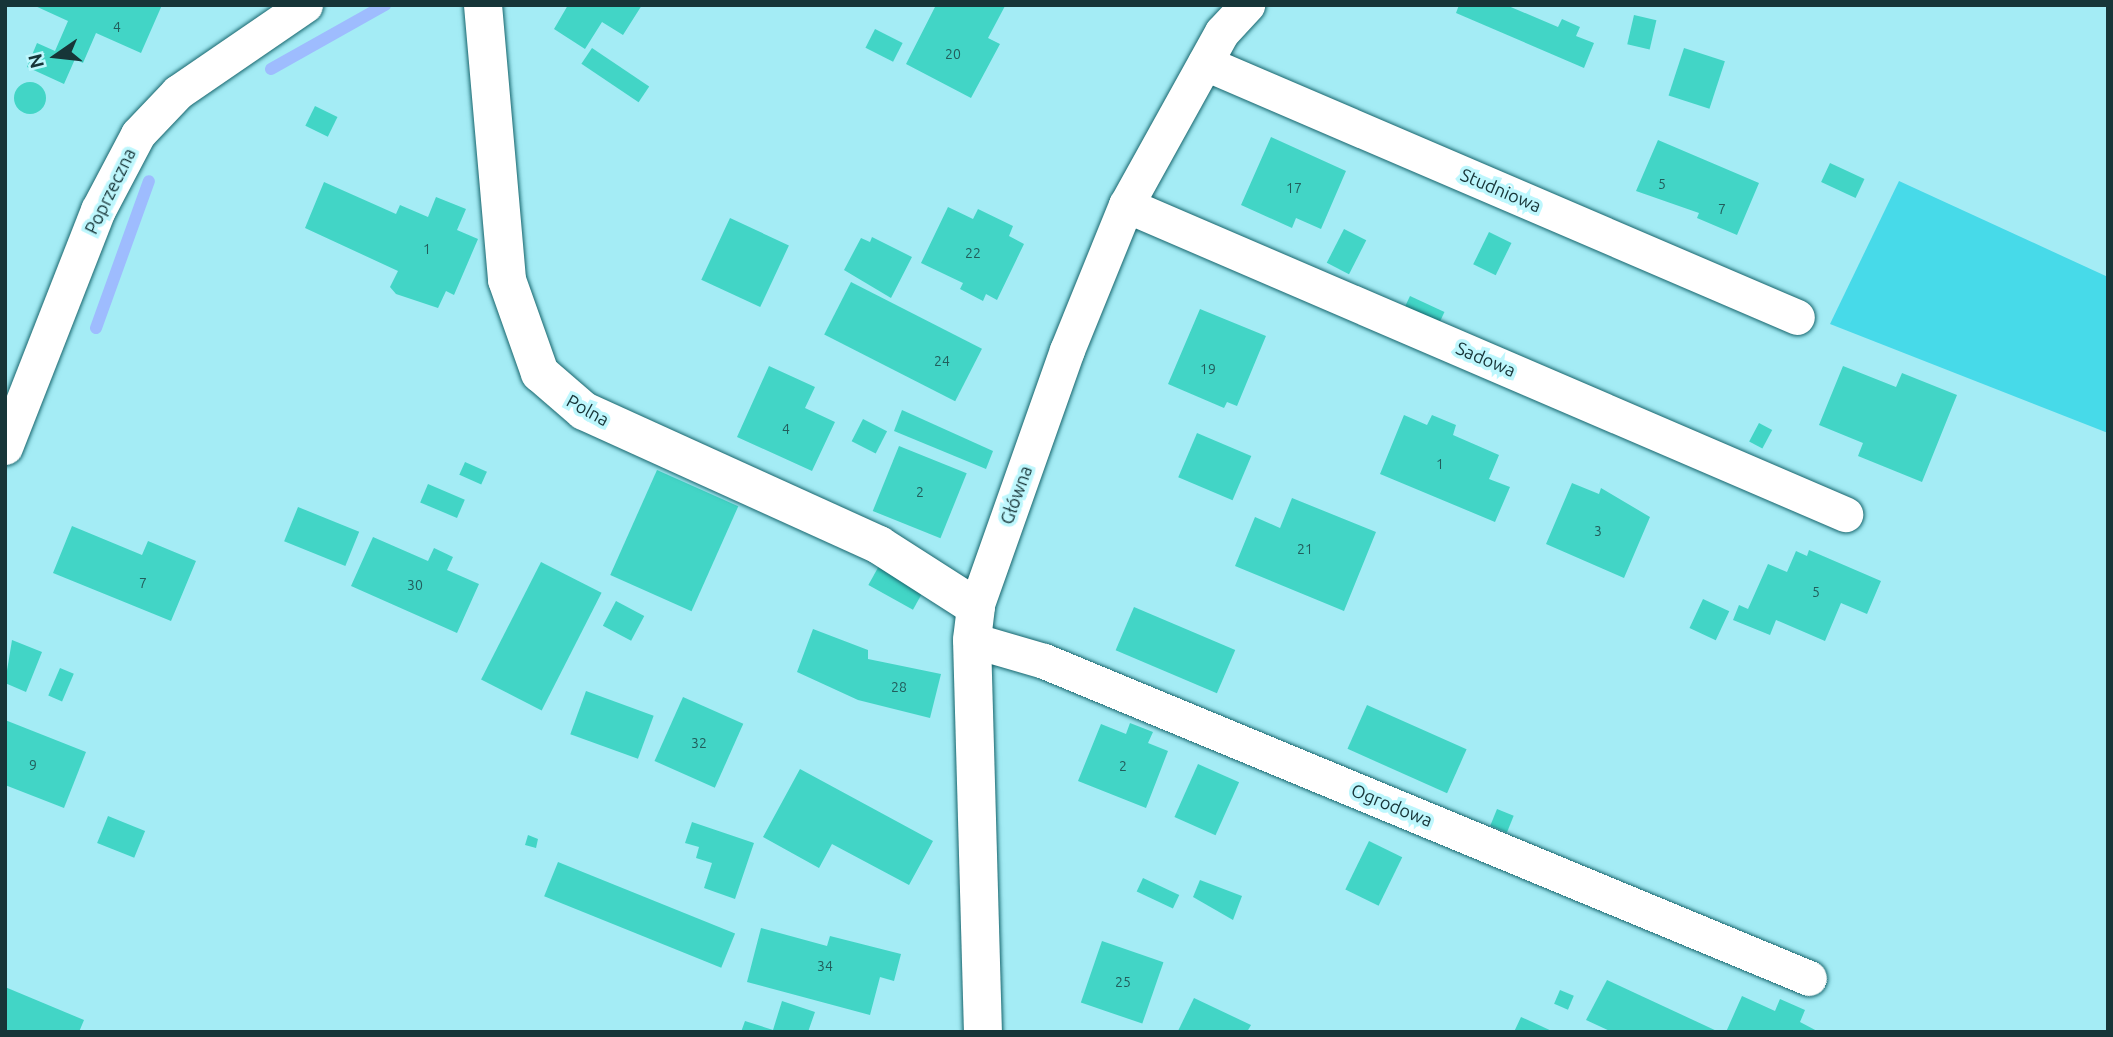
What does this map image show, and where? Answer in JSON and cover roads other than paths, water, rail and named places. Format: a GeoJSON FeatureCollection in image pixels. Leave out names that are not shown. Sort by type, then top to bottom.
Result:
{"type":"FeatureCollection","features":[{"type":"Feature","properties":{"kind":"street","name":"Poprzeczna"},"geometry":{"type":"LineString","coordinates":[[5,447],[98,210],[138,134],[178,92],[305,5]]}},
{"type":"Feature","properties":{"kind":"street","name":"Polna"},"geometry":{"type":"LineString","coordinates":[[483,5],[507,280],[540,373],[584,411],[878,545],[974,623]]}},
{"type":"Feature","properties":{"kind":"street","name":"Główna"},"geometry":{"type":"LineString","coordinates":[[983,1032],[974,623],[1068,350],[1126,205],[1222,32],[1247,5]]}},
{"type":"Feature","properties":{"kind":"street","name":"Studniowa"},"geometry":{"type":"LineString","coordinates":[[1205,63],[1797,317]]}},
{"type":"Feature","properties":{"kind":"street","name":"Sadowa"},"geometry":{"type":"LineString","coordinates":[[1126,205],[1845,514]]}},
{"type":"Feature","properties":{"kind":"street","name":"Ogrodowa"},"geometry":{"type":"LineString","coordinates":[[974,623],[1044,661],[1809,978]]}},
{"type":"Feature","properties":{"kind":"waterway"},"geometry":{"type":"LineString","coordinates":[[271,69],[385,5]]}},
{"type":"Feature","properties":{"kind":"waterway"},"geometry":{"type":"LineString","coordinates":[[96,328],[149,181]]}}]}
